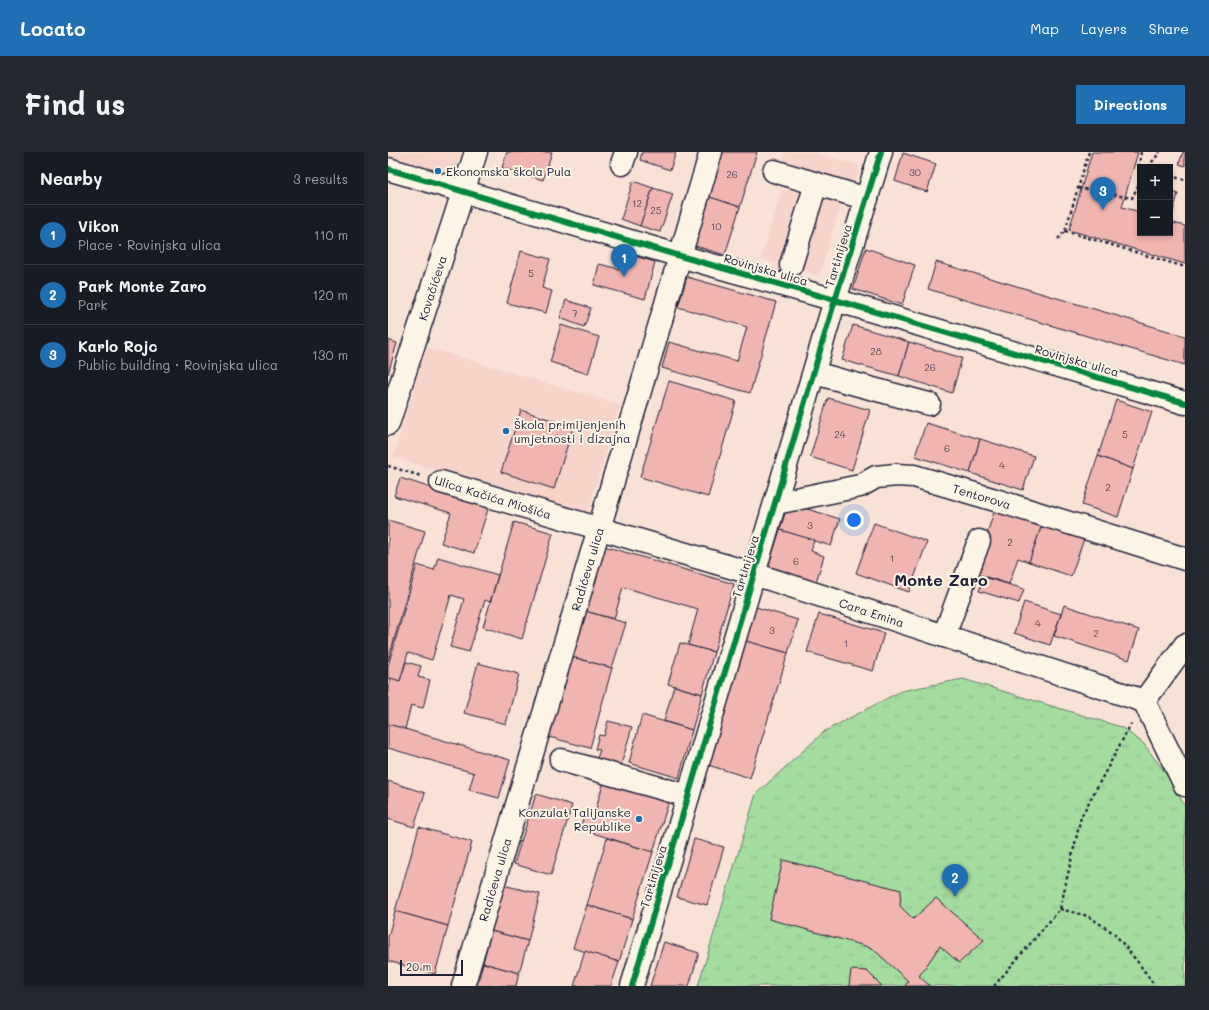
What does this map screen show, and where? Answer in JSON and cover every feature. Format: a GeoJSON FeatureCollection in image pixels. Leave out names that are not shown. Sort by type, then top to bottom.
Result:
{"type":"FeatureCollection","features":[{"type":"Feature","properties":{"kind":"street","name":"Kovačićeva"},"geometry":{"type":"LineString","coordinates":[[388,424],[476,152]]}},
{"type":"Feature","properties":{"kind":"street","name":"Radićeva ulica"},"geometry":{"type":"LineString","coordinates":[[463,986],[711,152]]}},
{"type":"Feature","properties":{"kind":"street","name":"Tartinijeva"},"geometry":{"type":"LineString","coordinates":[[632,986],[835,300],[881,152]]}},
{"type":"Feature","properties":{"kind":"street","name":"Rovinjska ulica"},"geometry":{"type":"LineString","coordinates":[[388,169],[680,256],[1185,403]]}},
{"type":"Feature","properties":{"kind":"street"},"geometry":{"type":"LineString","coordinates":[[774,170],[867,199]]}},
{"type":"Feature","properties":{"kind":"street"},"geometry":{"type":"LineString","coordinates":[[791,264],[816,184]]}},
{"type":"Feature","properties":{"kind":"street"},"geometry":{"type":"LineString","coordinates":[[814,373],[929,404]]}},
{"type":"Feature","properties":{"kind":"street","name":"Tentorova"},"geometry":{"type":"LineString","coordinates":[[776,503],[860,486],[876,477],[896,475],[914,476],[1185,559]]}},
{"type":"Feature","properties":{"kind":"street","name":"Ulica Kačića Miošića"},"geometry":{"type":"LineString","coordinates":[[441,482],[599,529]]}},
{"type":"Feature","properties":{"kind":"street","name":"Cara Emina"},"geometry":{"type":"LineString","coordinates":[[599,529],[754,574],[1144,701]]}},
{"type":"Feature","properties":{"kind":"street"},"geometry":{"type":"LineString","coordinates":[[944,636],[979,541]]}},
{"type":"Feature","properties":{"kind":"street"},"geometry":{"type":"LineString","coordinates":[[1185,645],[1144,701],[1185,785]]}},
{"type":"Feature","properties":{"kind":"street"},"geometry":{"type":"LineString","coordinates":[[561,760],[688,796]]}},
{"type":"Feature","properties":{"kind":"path"},"geometry":{"type":"LineString","coordinates":[[1058,239],[1065,231],[1089,152]]}},
{"type":"Feature","properties":{"kind":"path"},"geometry":{"type":"LineString","coordinates":[[1139,164],[1141,152]]}},
{"type":"Feature","properties":{"kind":"path"},"geometry":{"type":"LineString","coordinates":[[1150,164],[1160,152]]}},
{"type":"Feature","properties":{"kind":"path"},"geometry":{"type":"LineString","coordinates":[[1173,177],[1185,180]]}},
{"type":"Feature","properties":{"kind":"path"},"geometry":{"type":"LineString","coordinates":[[1078,188],[1132,198],[1137,188]]}},
{"type":"Feature","properties":{"kind":"path"},"geometry":{"type":"LineString","coordinates":[[1065,231],[1185,267]]}},
{"type":"Feature","properties":{"kind":"path"},"geometry":{"type":"LineString","coordinates":[[994,986],[1060,909],[1081,817],[1144,701]]}},
{"type":"Feature","properties":{"kind":"path"},"geometry":{"type":"LineString","coordinates":[[1060,909],[1088,916],[1115,934],[1155,986]]}},
{"type":"Feature","properties":{"kind":"shaded area","name":"Ekonomska škola Pula"},"geometry":{"type":"Polygon","coordinates":[[[388,152],[462,152],[452,181],[388,161],[388,152]]]}},
{"type":"Feature","properties":{"kind":"shaded area"},"geometry":{"type":"Polygon","coordinates":[[[785,152],[812,152],[860,166],[854,184],[782,162],[785,152]]]}},
{"type":"Feature","properties":{"kind":"shaded area"},"geometry":{"type":"Polygon","coordinates":[[[782,189],[800,194],[780,264],[761,259],[782,189]]]}},
{"type":"Feature","properties":{"kind":"shaded area"},"geometry":{"type":"Polygon","coordinates":[[[824,200],[841,205],[819,276],[802,270],[824,200]]]}},
{"type":"Feature","properties":{"kind":"shaded area","name":"Škola primijenjenih umjetnosti i dizajna"},"geometry":{"type":"Polygon","coordinates":[[[426,347],[620,405],[586,516],[393,457],[426,347]]]}},
{"type":"Feature","properties":{"kind":"green space"},"geometry":{"type":"Polygon","coordinates":[[[963,679],[1121,727],[1143,743],[1172,782],[1185,807],[1185,986],[698,986],[756,794],[825,731],[901,691],[963,679]]]}},
{"type":"Feature","properties":{"kind":"building"},"geometry":{"type":"Polygon","coordinates":[[[507,152],[552,152],[543,180],[502,168],[507,152]]]}},
{"type":"Feature","properties":{"kind":"building"},"geometry":{"type":"Polygon","coordinates":[[[642,152],[676,152],[670,170],[640,160],[642,152]]]}},
{"type":"Feature","properties":{"kind":"building"},"geometry":{"type":"Polygon","coordinates":[[[721,152],[757,152],[740,207],[707,196],[721,152]]]}},
{"type":"Feature","properties":{"kind":"building"},"geometry":{"type":"Polygon","coordinates":[[[1092,152],[1138,152],[1122,207],[1137,211],[1137,236],[1173,236],[1173,223],[1185,226],[1185,264],[1069,230],[1092,152]]]}},
{"type":"Feature","properties":{"kind":"building"},"geometry":{"type":"Polygon","coordinates":[[[1183,152],[1185,152],[1185,166],[1179,164],[1183,152]]]}},
{"type":"Feature","properties":{"kind":"building"},"geometry":{"type":"Polygon","coordinates":[[[903,153],[936,164],[927,192],[895,181],[903,153]]]}},
{"type":"Feature","properties":{"kind":"building"},"geometry":{"type":"Polygon","coordinates":[[[633,181],[653,188],[640,226],[621,219],[633,181]]]}},
{"type":"Feature","properties":{"kind":"building"},"geometry":{"type":"Polygon","coordinates":[[[653,188],[673,194],[660,232],[640,226],[653,188]]]}},
{"type":"Feature","properties":{"kind":"building"},"geometry":{"type":"Polygon","coordinates":[[[1173,192],[1178,194],[1173,212],[1173,192]]]}},
{"type":"Feature","properties":{"kind":"building"},"geometry":{"type":"Polygon","coordinates":[[[707,196],[740,207],[725,255],[692,245],[707,196]]]}},
{"type":"Feature","properties":{"kind":"building"},"geometry":{"type":"Polygon","coordinates":[[[866,248],[915,265],[902,305],[853,289],[866,248]]]}},
{"type":"Feature","properties":{"kind":"building"},"geometry":{"type":"Polygon","coordinates":[[[521,251],[550,259],[542,288],[552,291],[546,313],[507,303],[521,251]]]}},
{"type":"Feature","properties":{"kind":"building"},"geometry":{"type":"Polygon","coordinates":[[[624,253],[655,262],[645,299],[594,285],[599,264],[619,269],[624,253]]]}},
{"type":"Feature","properties":{"kind":"building"},"geometry":{"type":"Polygon","coordinates":[[[936,262],[1185,336],[1185,365],[928,289],[936,262]]]}},
{"type":"Feature","properties":{"kind":"building"},"geometry":{"type":"Polygon","coordinates":[[[687,277],[776,302],[750,393],[662,368],[669,342],[737,361],[747,327],[678,307],[687,277]]]}},
{"type":"Feature","properties":{"kind":"building"},"geometry":{"type":"Polygon","coordinates":[[[566,300],[591,308],[584,327],[560,318],[566,300]]]}},
{"type":"Feature","properties":{"kind":"building"},"geometry":{"type":"Polygon","coordinates":[[[561,325],[599,337],[588,374],[550,362],[561,325]]]}},
{"type":"Feature","properties":{"kind":"building"},"geometry":{"type":"Polygon","coordinates":[[[853,325],[909,342],[899,376],[842,360],[853,325]]]}},
{"type":"Feature","properties":{"kind":"building"},"geometry":{"type":"Polygon","coordinates":[[[388,340],[397,343],[388,374],[388,340]]]}},
{"type":"Feature","properties":{"kind":"building"},"geometry":{"type":"Polygon","coordinates":[[[909,342],[962,358],[952,393],[899,376],[909,342]]]}},
{"type":"Feature","properties":{"kind":"building"},"geometry":{"type":"Polygon","coordinates":[[[669,381],[736,401],[708,497],[640,477],[669,381]]]}},
{"type":"Feature","properties":{"kind":"building"},"geometry":{"type":"Polygon","coordinates":[[[828,398],[870,410],[852,470],[810,457],[828,398]]]}},
{"type":"Feature","properties":{"kind":"building"},"geometry":{"type":"Polygon","coordinates":[[[1116,400],[1152,412],[1133,469],[1098,456],[1116,400]]]}},
{"type":"Feature","properties":{"kind":"building"},"geometry":{"type":"Polygon","coordinates":[[[521,410],[573,427],[554,489],[501,472],[521,410]]]}},
{"type":"Feature","properties":{"kind":"building"},"geometry":{"type":"Polygon","coordinates":[[[926,423],[980,439],[970,473],[915,456],[926,423]]]}},
{"type":"Feature","properties":{"kind":"building"},"geometry":{"type":"Polygon","coordinates":[[[980,439],[1034,456],[1023,490],[970,473],[980,439]]]}},
{"type":"Feature","properties":{"kind":"building"},"geometry":{"type":"Polygon","coordinates":[[[1098,456],[1133,469],[1118,517],[1082,505],[1098,456]]]}},
{"type":"Feature","properties":{"kind":"building"},"geometry":{"type":"Polygon","coordinates":[[[400,478],[489,506],[474,553],[441,543],[451,513],[394,496],[400,478]]]}},
{"type":"Feature","properties":{"kind":"building"},"geometry":{"type":"Polygon","coordinates":[[[788,503],[840,519],[831,546],[780,530],[788,503]]]}},
{"type":"Feature","properties":{"kind":"building"},"geometry":{"type":"Polygon","coordinates":[[[995,509],[1042,525],[1029,562],[1018,558],[1009,584],[974,573],[995,509]]]}},
{"type":"Feature","properties":{"kind":"building"},"geometry":{"type":"Polygon","coordinates":[[[388,520],[425,531],[388,661],[388,520]]]}},
{"type":"Feature","properties":{"kind":"building"},"geometry":{"type":"Polygon","coordinates":[[[514,522],[553,533],[522,639],[483,627],[514,522]]]}},
{"type":"Feature","properties":{"kind":"building"},"geometry":{"type":"Polygon","coordinates":[[[874,523],[927,542],[909,592],[856,573],[874,523]]]}},
{"type":"Feature","properties":{"kind":"building"},"geometry":{"type":"Polygon","coordinates":[[[1042,525],[1084,539],[1071,576],[1029,562],[1042,525]]]}},
{"type":"Feature","properties":{"kind":"building"},"geometry":{"type":"Polygon","coordinates":[[[780,530],[814,540],[811,551],[824,556],[816,582],[768,567],[780,530]]]}},
{"type":"Feature","properties":{"kind":"building"},"geometry":{"type":"Polygon","coordinates":[[[604,546],[734,584],[714,652],[688,645],[698,609],[623,587],[614,619],[585,611],[604,546]]]}},
{"type":"Feature","properties":{"kind":"building"},"geometry":{"type":"Polygon","coordinates":[[[438,557],[498,575],[490,602],[485,600],[469,652],[450,647],[464,599],[451,595],[432,660],[408,653],[400,681],[388,678],[388,666],[417,565],[434,570],[438,557]]]}},
{"type":"Feature","properties":{"kind":"building"},"geometry":{"type":"Polygon","coordinates":[[[984,577],[1024,589],[1019,603],[979,591],[984,577]]]}},
{"type":"Feature","properties":{"kind":"building"},"geometry":{"type":"Polygon","coordinates":[[[1024,602],[1061,614],[1050,645],[1014,633],[1024,602]]]}},
{"type":"Feature","properties":{"kind":"building"},"geometry":{"type":"Polygon","coordinates":[[[1064,605],[1139,630],[1129,660],[1054,636],[1064,605]]]}},
{"type":"Feature","properties":{"kind":"building"},"geometry":{"type":"Polygon","coordinates":[[[756,607],[798,620],[788,653],[746,641],[756,607]]]}},
{"type":"Feature","properties":{"kind":"building"},"geometry":{"type":"Polygon","coordinates":[[[585,611],[626,623],[612,668],[572,657],[585,611]]]}},
{"type":"Feature","properties":{"kind":"building"},"geometry":{"type":"Polygon","coordinates":[[[819,614],[884,633],[873,671],[807,652],[819,614]]]}},
{"type":"Feature","properties":{"kind":"building"},"geometry":{"type":"Polygon","coordinates":[[[746,641],[788,653],[750,778],[708,765],[746,641]]]}},
{"type":"Feature","properties":{"kind":"building"},"geometry":{"type":"Polygon","coordinates":[[[680,643],[714,652],[702,694],[668,684],[680,643]]]}},
{"type":"Feature","properties":{"kind":"building"},"geometry":{"type":"Polygon","coordinates":[[[572,657],[612,668],[590,748],[549,737],[572,657]]]}},
{"type":"Feature","properties":{"kind":"building"},"geometry":{"type":"Polygon","coordinates":[[[406,662],[421,666],[418,677],[430,680],[423,708],[411,705],[405,729],[388,724],[388,689],[391,678],[400,681],[406,662]]]}},
{"type":"Feature","properties":{"kind":"building"},"geometry":{"type":"Polygon","coordinates":[[[478,663],[519,674],[506,724],[464,713],[478,663]]]}},
{"type":"Feature","properties":{"kind":"building"},"geometry":{"type":"Polygon","coordinates":[[[674,686],[702,694],[692,730],[664,721],[674,686]]]}},
{"type":"Feature","properties":{"kind":"building"},"geometry":{"type":"Polygon","coordinates":[[[642,715],[692,730],[679,778],[629,763],[642,715]]]}},
{"type":"Feature","properties":{"kind":"building"},"geometry":{"type":"Polygon","coordinates":[[[608,721],[632,727],[621,765],[597,758],[600,750],[595,749],[599,735],[604,736],[608,721]]]}},
{"type":"Feature","properties":{"kind":"building"},"geometry":{"type":"Polygon","coordinates":[[[388,724],[510,760],[499,798],[469,790],[474,773],[388,748],[388,724]]]}},
{"type":"Feature","properties":{"kind":"building"},"geometry":{"type":"Polygon","coordinates":[[[388,781],[425,793],[414,827],[388,819],[388,781]]]}},
{"type":"Feature","properties":{"kind":"building"},"geometry":{"type":"Polygon","coordinates":[[[604,781],[669,801],[653,852],[580,829],[585,812],[594,815],[604,781]]]}},
{"type":"Feature","properties":{"kind":"building"},"geometry":{"type":"Polygon","coordinates":[[[536,794],[572,805],[551,875],[514,864],[536,794]]]}},
{"type":"Feature","properties":{"kind":"building"},"geometry":{"type":"Polygon","coordinates":[[[419,827],[472,842],[448,926],[395,911],[419,827]]]}},
{"type":"Feature","properties":{"kind":"building"},"geometry":{"type":"Polygon","coordinates":[[[607,838],[653,852],[632,919],[587,905],[607,838]]]}},
{"type":"Feature","properties":{"kind":"building"},"geometry":{"type":"Polygon","coordinates":[[[694,839],[724,847],[707,905],[677,897],[694,839]]]}},
{"type":"Feature","properties":{"kind":"building"},"geometry":{"type":"Polygon","coordinates":[[[783,860],[901,890],[900,906],[913,919],[936,898],[984,940],[959,963],[940,946],[919,976],[930,986],[905,986],[908,981],[872,948],[769,919],[783,860]]]}},
{"type":"Feature","properties":{"kind":"building"},"geometry":{"type":"Polygon","coordinates":[[[503,885],[540,894],[528,941],[491,931],[503,885]]]}},
{"type":"Feature","properties":{"kind":"building"},"geometry":{"type":"Polygon","coordinates":[[[587,905],[632,919],[619,962],[573,948],[587,905]]]}},
{"type":"Feature","properties":{"kind":"building"},"geometry":{"type":"Polygon","coordinates":[[[395,911],[448,926],[435,974],[388,961],[388,937],[395,911]]]}},
{"type":"Feature","properties":{"kind":"building"},"geometry":{"type":"Polygon","coordinates":[[[491,931],[528,941],[519,973],[483,963],[491,931]]]}},
{"type":"Feature","properties":{"kind":"building"},"geometry":{"type":"Polygon","coordinates":[[[664,942],[699,953],[689,986],[650,986],[664,942]]]}},
{"type":"Feature","properties":{"kind":"building"},"geometry":{"type":"Polygon","coordinates":[[[585,951],[619,962],[611,986],[574,986],[585,951]]]}},
{"type":"Feature","properties":{"kind":"building"},"geometry":{"type":"Polygon","coordinates":[[[483,963],[519,973],[516,986],[477,986],[483,963]]]}},
{"type":"Feature","properties":{"kind":"building"},"geometry":{"type":"Polygon","coordinates":[[[851,970],[867,971],[882,986],[849,986],[851,970]]]}},
{"type":"Feature","properties":{"kind":"cycle path"},"geometry":{"type":"LineString","coordinates":[[632,986],[835,300],[881,152]]}},
{"type":"Feature","properties":{"kind":"cycle path"},"geometry":{"type":"LineString","coordinates":[[388,169],[680,256],[1185,403]]}},
{"type":"Feature","properties":{"kind":"place","name":"Ekonomska škola Pula"},"geometry":{"type":"Point","coordinates":[438,171]}},
{"type":"Feature","properties":{"kind":"place","name":"Karlo Rojc"},"geometry":{"type":"Point","coordinates":[1103,210]}},
{"type":"Feature","properties":{"kind":"place","name":"Vikon"},"geometry":{"type":"Point","coordinates":[624,277]}},
{"type":"Feature","properties":{"kind":"place","name":"Škola primijenjenih umjetnosti i dizajna"},"geometry":{"type":"Point","coordinates":[506,431]}},
{"type":"Feature","properties":{"kind":"place","name":"Konzulat Talijanske Republike"},"geometry":{"type":"Point","coordinates":[639,819]}},
{"type":"Feature","properties":{"kind":"place","name":"Park Monte Zaro"},"geometry":{"type":"Point","coordinates":[955,897]}},
{"type":"Feature","properties":{"kind":"district","name":"Monte Zaro"},"geometry":{"type":"Point","coordinates":[941,579]}}]}
